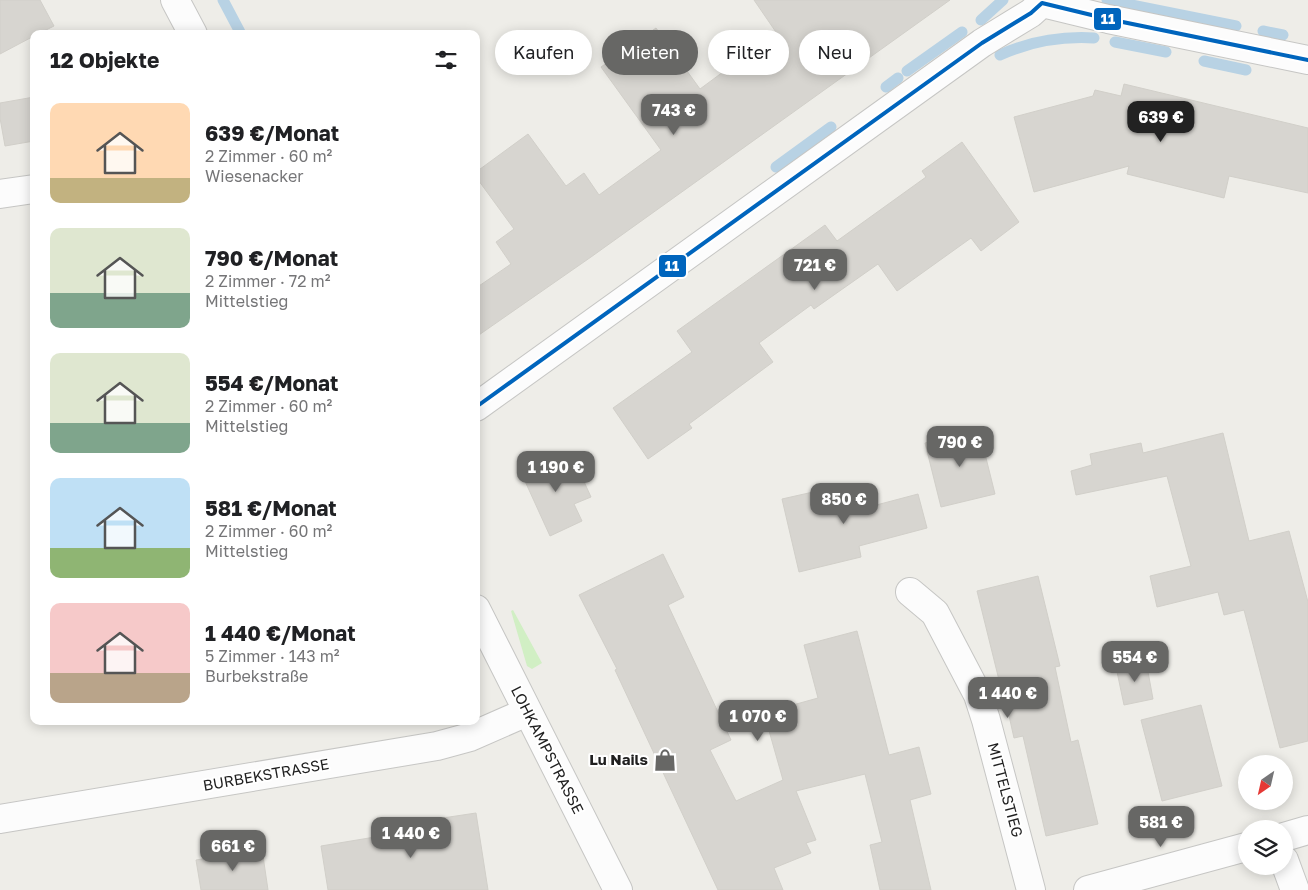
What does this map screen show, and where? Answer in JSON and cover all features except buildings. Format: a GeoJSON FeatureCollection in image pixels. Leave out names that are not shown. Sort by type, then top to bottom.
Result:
{"type":"FeatureCollection","features":[{"type":"Feature","properties":{"kind":"street"},"geometry":{"type":"LineString","coordinates":[[175,0],[191,30]]}},
{"type":"Feature","properties":{"kind":"street"},"geometry":{"type":"LineString","coordinates":[[480,404],[982,43],[1031,12],[1042,1],[1108,19],[1308,60]]}},
{"type":"Feature","properties":{"kind":"street"},"geometry":{"type":"LineString","coordinates":[[0,194],[30,190]]}},
{"type":"Feature","properties":{"kind":"street","name":"MITTELSTIEG"},"geometry":{"type":"LineString","coordinates":[[910,592],[935,612],[978,696],[1031,890]]}},
{"type":"Feature","properties":{"kind":"street","name":"LOHKAMPSTRASSE"},"geometry":{"type":"LineString","coordinates":[[480,618],[618,890]]}},
{"type":"Feature","properties":{"kind":"street","name":"BURBEKSTRASSE"},"geometry":{"type":"LineString","coordinates":[[0,820],[437,746],[470,737],[527,712]]}},
{"type":"Feature","properties":{"kind":"street"},"geometry":{"type":"LineString","coordinates":[[1088,890],[1238,849]]}},
{"type":"Feature","properties":{"kind":"street"},"geometry":{"type":"LineString","coordinates":[[1289,875],[1294,890]]}},
{"type":"Feature","properties":{"kind":"green space"},"geometry":{"type":"Polygon","coordinates":[[[513,610],[542,663],[532,669],[527,666],[511,611],[513,610]]]}},
{"type":"Feature","properties":{"kind":"waterway"},"geometry":{"type":"LineString","coordinates":[[223,0],[239,30]]}},
{"type":"Feature","properties":{"kind":"waterway"},"geometry":{"type":"LineString","coordinates":[[981,20],[1003,0]]}},
{"type":"Feature","properties":{"kind":"waterway"},"geometry":{"type":"LineString","coordinates":[[1107,0],[1236,26]]}},
{"type":"Feature","properties":{"kind":"waterway"},"geometry":{"type":"LineString","coordinates":[[1263,31],[1283,35]]}},
{"type":"Feature","properties":{"kind":"waterway"},"geometry":{"type":"LineString","coordinates":[[907,71],[962,32]]}},
{"type":"Feature","properties":{"kind":"waterway"},"geometry":{"type":"LineString","coordinates":[[1000,55],[1046,40],[1094,38]]}},
{"type":"Feature","properties":{"kind":"waterway"},"geometry":{"type":"LineString","coordinates":[[1115,42],[1166,52]]}},
{"type":"Feature","properties":{"kind":"waterway"},"geometry":{"type":"LineString","coordinates":[[1204,61],[1246,70]]}},
{"type":"Feature","properties":{"kind":"waterway"},"geometry":{"type":"LineString","coordinates":[[886,87],[898,78]]}},
{"type":"Feature","properties":{"kind":"waterway"},"geometry":{"type":"LineString","coordinates":[[776,167],[831,127]]}},
{"type":"Feature","properties":{"kind":"transit line","name":"11"},"geometry":{"type":"LineString","coordinates":[[480,404],[982,43],[1031,13],[1042,3],[1108,19],[1308,60]]}},
{"type":"Feature","properties":{"kind":"place","name":"Lu Nails"},"geometry":{"type":"Point","coordinates":[665,760]}}]}
